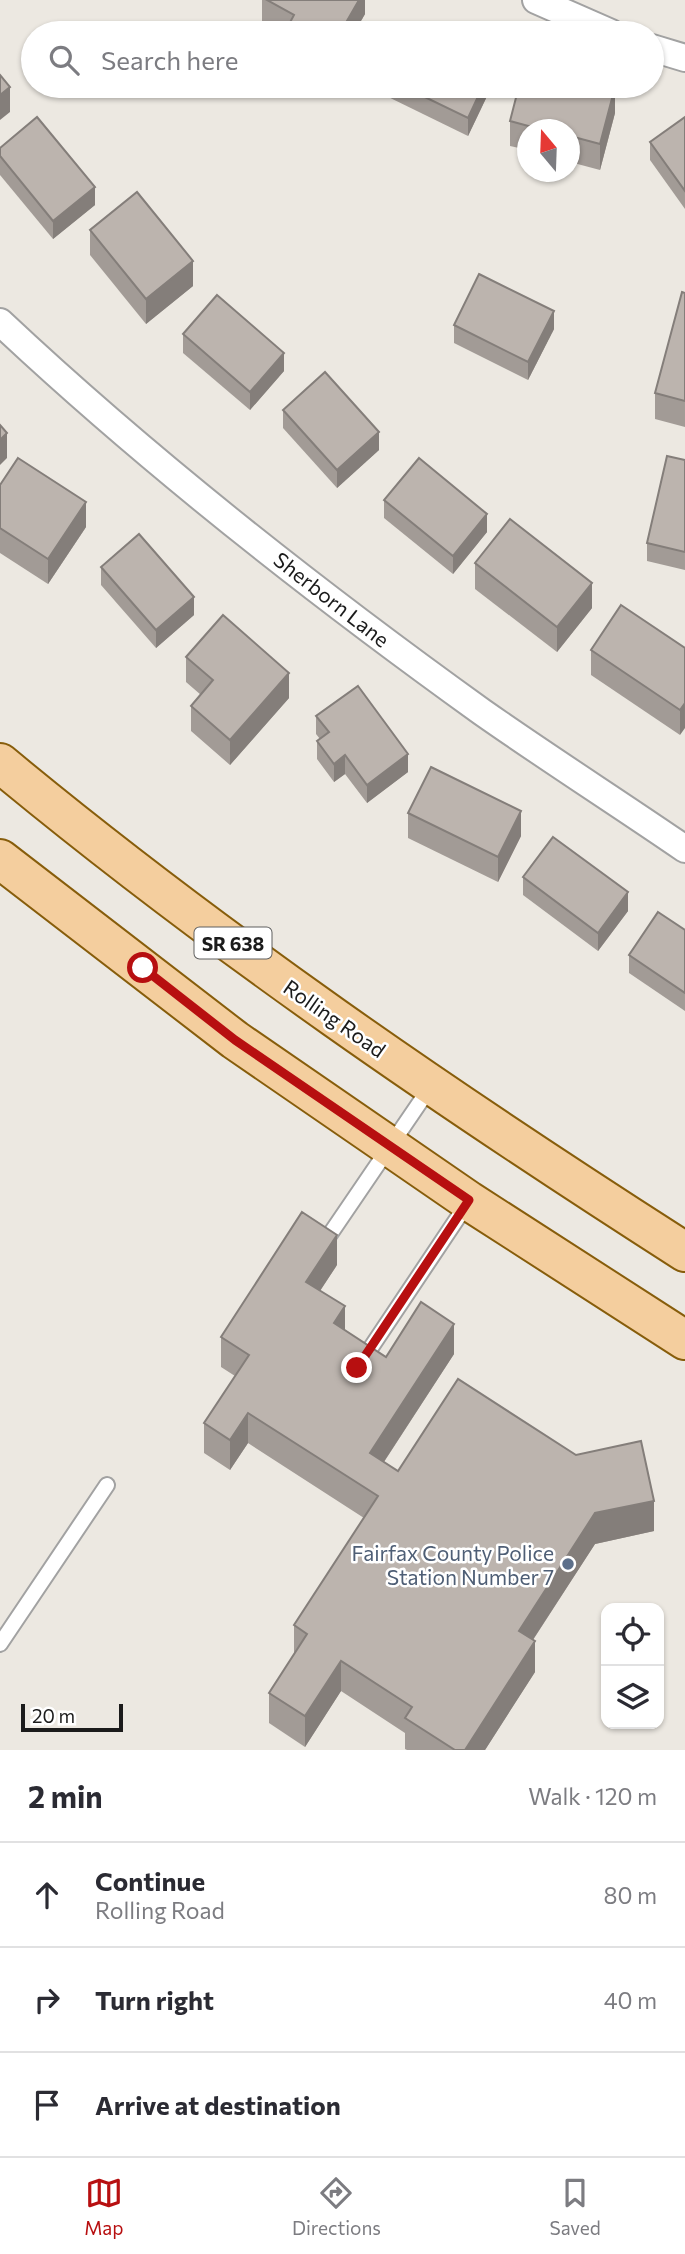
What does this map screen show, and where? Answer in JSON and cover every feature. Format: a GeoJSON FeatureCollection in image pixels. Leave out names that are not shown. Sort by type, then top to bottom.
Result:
{"type":"FeatureCollection","features":[{"type":"Feature","properties":{"kind":"main road","name":"Rolling Road"},"geometry":{"type":"LineString","coordinates":[[0,763],[287,985],[522,1147],[685,1252]]}},
{"type":"Feature","properties":{"kind":"main road"},"geometry":{"type":"LineString","coordinates":[[0,859],[235,1040],[469,1200],[685,1340]]}},
{"type":"Feature","properties":{"kind":"street"},"geometry":{"type":"LineString","coordinates":[[536,0],[584,21]]}},
{"type":"Feature","properties":{"kind":"street"},"geometry":{"type":"LineString","coordinates":[[664,52],[685,58]]}},
{"type":"Feature","properties":{"kind":"street","name":"Sherborn Lane"},"geometry":{"type":"LineString","coordinates":[[0,322],[185,483],[335,603],[484,713],[685,849]]}},
{"type":"Feature","properties":{"kind":"lane"},"geometry":{"type":"LineString","coordinates":[[317,1253],[431,1084]]}},
{"type":"Feature","properties":{"kind":"lane"},"geometry":{"type":"LineString","coordinates":[[357,1368],[469,1200]]}},
{"type":"Feature","properties":{"kind":"lane"},"geometry":{"type":"LineString","coordinates":[[0,1644],[107,1485]]}},
{"type":"Feature","properties":{"kind":"building"},"geometry":{"type":"Polygon","coordinates":[[[267,0],[359,0],[347,21],[291,21],[294,15],[267,0]]]}},
{"type":"Feature","properties":{"kind":"building"},"geometry":{"type":"Polygon","coordinates":[[[0,75],[10,87],[0,95],[0,75]]]}},
{"type":"Feature","properties":{"kind":"building"},"geometry":{"type":"Polygon","coordinates":[[[427,98],[477,98],[468,118],[427,98]]]}},
{"type":"Feature","properties":{"kind":"building"},"geometry":{"type":"Polygon","coordinates":[[[516,98],[612,98],[600,144],[580,139],[580,119],[517,119],[517,123],[510,121],[516,98]]]}},
{"type":"Feature","properties":{"kind":"building"},"geometry":{"type":"Polygon","coordinates":[[[37,117],[95,187],[53,221],[0,156],[0,148],[37,117]]]}},
{"type":"Feature","properties":{"kind":"building"},"geometry":{"type":"Polygon","coordinates":[[[685,117],[685,191],[650,142],[685,117]]]}},
{"type":"Feature","properties":{"kind":"building"},"geometry":{"type":"Polygon","coordinates":[[[137,192],[193,261],[146,299],[90,230],[137,192]]]}},
{"type":"Feature","properties":{"kind":"building"},"geometry":{"type":"Polygon","coordinates":[[[479,274],[554,311],[528,362],[454,325],[479,274]]]}},
{"type":"Feature","properties":{"kind":"building"},"geometry":{"type":"Polygon","coordinates":[[[682,292],[685,293],[685,401],[655,393],[682,292]]]}},
{"type":"Feature","properties":{"kind":"building"},"geometry":{"type":"Polygon","coordinates":[[[217,295],[284,353],[250,392],[183,334],[217,295]]]}},
{"type":"Feature","properties":{"kind":"building"},"geometry":{"type":"Polygon","coordinates":[[[325,372],[379,432],[337,470],[283,410],[325,372]]]}},
{"type":"Feature","properties":{"kind":"building"},"geometry":{"type":"Polygon","coordinates":[[[0,425],[7,433],[0,440],[0,425]]]}},
{"type":"Feature","properties":{"kind":"building"},"geometry":{"type":"Polygon","coordinates":[[[667,456],[685,460],[685,552],[647,543],[667,456]]]}},
{"type":"Feature","properties":{"kind":"building"},"geometry":{"type":"Polygon","coordinates":[[[18,458],[86,502],[48,559],[0,528],[0,485],[18,458]]]}},
{"type":"Feature","properties":{"kind":"building"},"geometry":{"type":"Polygon","coordinates":[[[419,458],[487,514],[453,556],[384,500],[419,458]]]}},
{"type":"Feature","properties":{"kind":"building"},"geometry":{"type":"Polygon","coordinates":[[[510,519],[592,583],[557,627],[475,563],[510,519]]]}},
{"type":"Feature","properties":{"kind":"building"},"geometry":{"type":"Polygon","coordinates":[[[139,534],[194,597],[156,630],[101,567],[139,534]]]}},
{"type":"Feature","properties":{"kind":"building"},"geometry":{"type":"Polygon","coordinates":[[[621,605],[685,648],[685,703],[680,710],[591,650],[621,605]]]}},
{"type":"Feature","properties":{"kind":"building"},"geometry":{"type":"Polygon","coordinates":[[[223,615],[289,673],[230,740],[191,706],[213,680],[186,657],[223,615]]]}},
{"type":"Feature","properties":{"kind":"building"},"geometry":{"type":"Polygon","coordinates":[[[358,686],[408,754],[367,785],[345,755],[334,764],[317,741],[329,732],[316,716],[358,686]]]}},
{"type":"Feature","properties":{"kind":"building"},"geometry":{"type":"Polygon","coordinates":[[[431,767],[521,811],[498,857],[408,813],[431,767]]]}},
{"type":"Feature","properties":{"kind":"building"},"geometry":{"type":"Polygon","coordinates":[[[553,837],[628,892],[598,933],[523,877],[553,837]]]}},
{"type":"Feature","properties":{"kind":"building"},"geometry":{"type":"Polygon","coordinates":[[[658,912],[685,930],[685,993],[629,955],[658,912]]]}},
{"type":"Feature","properties":{"kind":"building"},"geometry":{"type":"Polygon","coordinates":[[[302,1212],[337,1235],[306,1282],[345,1306],[334,1323],[386,1357],[421,1302],[454,1324],[370,1453],[398,1471],[458,1379],[576,1455],[641,1441],[654,1501],[595,1513],[519,1631],[535,1641],[465,1750],[455,1750],[405,1718],[412,1707],[341,1661],[305,1716],[269,1693],[307,1634],[294,1625],[378,1496],[248,1413],[230,1440],[204,1423],[249,1355],[221,1337],[302,1212]]]}},
{"type":"Feature","properties":{"kind":"place","name":"Fairfax County Police Station Number 7"},"geometry":{"type":"Point","coordinates":[568,1564]}},
{"type":"Feature","properties":{"kind":"route"},"geometry":{"type":"LineString","coordinates":[[143,968],[235,1040],[469,1200],[357,1368]]}}]}
